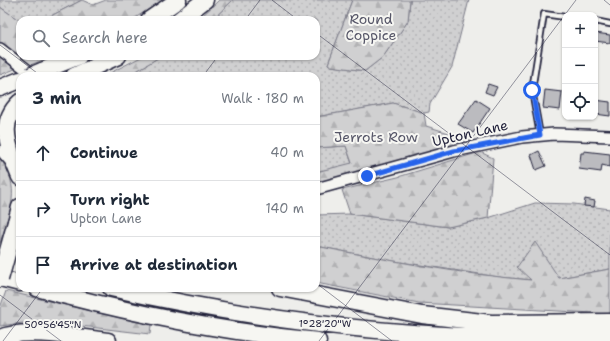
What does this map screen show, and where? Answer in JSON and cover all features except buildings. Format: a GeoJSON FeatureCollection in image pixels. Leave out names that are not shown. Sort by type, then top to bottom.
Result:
{"type":"FeatureCollection","features":[{"type":"Feature","properties":{"kind":"highway"},"geometry":{"type":"LineString","coordinates":[[155,16],[178,0]]}},
{"type":"Feature","properties":{"kind":"highway"},"geometry":{"type":"LineString","coordinates":[[184,16],[205,0]]}},
{"type":"Feature","properties":{"kind":"highway"},"geometry":{"type":"LineString","coordinates":[[41,72],[69,60]]}},
{"type":"Feature","properties":{"kind":"highway"},"geometry":{"type":"LineString","coordinates":[[83,72],[109,60]]}},
{"type":"Feature","properties":{"kind":"highway"},"geometry":{"type":"LineString","coordinates":[[0,88],[16,82]]}},
{"type":"Feature","properties":{"kind":"highway"},"geometry":{"type":"LineString","coordinates":[[16,107],[9,116],[6,127],[7,143],[16,167]]}},
{"type":"Feature","properties":{"kind":"highway"},"geometry":{"type":"LineString","coordinates":[[0,145],[13,160]]}},
{"type":"Feature","properties":{"kind":"highway"},"geometry":{"type":"LineString","coordinates":[[16,222],[0,278],[16,282]]}},
{"type":"Feature","properties":{"kind":"highway"},"geometry":{"type":"LineString","coordinates":[[0,260],[16,265]]}},
{"type":"Feature","properties":{"kind":"highway"},"geometry":{"type":"LineString","coordinates":[[54,292],[134,311],[217,328],[318,341]]}},
{"type":"Feature","properties":{"kind":"highway"},"geometry":{"type":"LineString","coordinates":[[129,292],[250,315],[369,329],[458,336],[530,338],[610,336]]}},
{"type":"Feature","properties":{"kind":"highway"},"geometry":{"type":"LineString","coordinates":[[301,292],[422,315],[491,323],[610,322]]}},
{"type":"Feature","properties":{"kind":"highway"},"geometry":{"type":"LineString","coordinates":[[0,338],[20,334],[35,334],[108,341]]}},
{"type":"Feature","properties":{"kind":"street"},"geometry":{"type":"LineString","coordinates":[[0,49],[33,72]]}},
{"type":"Feature","properties":{"kind":"street","name":"Upton Lane"},"geometry":{"type":"LineString","coordinates":[[320,188],[454,151],[540,135],[610,136]]}},
{"type":"Feature","properties":{"kind":"lane"},"geometry":{"type":"LineString","coordinates":[[540,135],[532,90],[544,14],[562,17]]}},
{"type":"Feature","properties":{"kind":"lane"},"geometry":{"type":"LineString","coordinates":[[598,22],[610,24]]}},
{"type":"Feature","properties":{"kind":"green space"},"geometry":{"type":"Polygon","coordinates":[[[0,0],[82,0],[51,16],[16,16],[16,18],[0,7],[0,0]]]}},
{"type":"Feature","properties":{"kind":"green space"},"geometry":{"type":"Polygon","coordinates":[[[82,0],[93,5],[106,0],[163,0],[138,16],[51,16],[82,0]]]}},
{"type":"Feature","properties":{"kind":"green space"},"geometry":{"type":"Polygon","coordinates":[[[219,0],[233,0],[216,16],[202,16],[219,0]]]}},
{"type":"Feature","properties":{"kind":"green space"},"geometry":{"type":"Polygon","coordinates":[[[233,0],[352,0],[328,64],[331,66],[365,71],[383,57],[408,21],[410,0],[469,0],[452,67],[430,104],[429,112],[424,113],[393,103],[320,116],[320,72],[135,72],[154,60],[320,60],[320,16],[216,16],[233,0]]]}},
{"type":"Feature","properties":{"kind":"green space","name":"Round Coppice"},"geometry":{"type":"Polygon","coordinates":[[[352,0],[410,0],[408,21],[383,57],[365,71],[331,66],[328,64],[352,0]]]}},
{"type":"Feature","properties":{"kind":"green space"},"geometry":{"type":"Polygon","coordinates":[[[0,7],[16,18],[16,57],[0,45],[0,7]]]}},
{"type":"Feature","properties":{"kind":"green space"},"geometry":{"type":"Polygon","coordinates":[[[0,56],[15,69],[0,75],[0,56]]]}},
{"type":"Feature","properties":{"kind":"green space"},"geometry":{"type":"Polygon","coordinates":[[[20,60],[43,60],[28,66],[20,60]]]}},
{"type":"Feature","properties":{"kind":"green space"},"geometry":{"type":"Polygon","coordinates":[[[135,60],[154,60],[135,72],[112,72],[135,60]]]}},
{"type":"Feature","properties":{"kind":"green space","name":"Jerrots Row"},"geometry":{"type":"Polygon","coordinates":[[[393,103],[424,113],[426,126],[469,139],[471,144],[406,162],[320,182],[320,171],[352,163],[346,146],[320,148],[320,116],[393,103]]]}},
{"type":"Feature","properties":{"kind":"green space"},"geometry":{"type":"Polygon","coordinates":[[[346,146],[352,164],[320,171],[320,148],[346,146]]]}},
{"type":"Feature","properties":{"kind":"green space"},"geometry":{"type":"Polygon","coordinates":[[[480,152],[493,158],[488,218],[448,227],[350,214],[342,190],[398,177],[480,152]]]}},
{"type":"Feature","properties":{"kind":"green space"},"geometry":{"type":"Polygon","coordinates":[[[0,158],[11,179],[12,200],[0,243],[0,158]]]}},
{"type":"Feature","properties":{"kind":"green space"},"geometry":{"type":"Polygon","coordinates":[[[535,203],[574,204],[610,209],[610,269],[559,278],[532,280],[499,277],[394,261],[320,247],[320,215],[350,214],[448,227],[488,218],[535,203]]]}},
{"type":"Feature","properties":{"kind":"green space"},"geometry":{"type":"Polygon","coordinates":[[[535,242],[559,278],[610,269],[610,314],[419,303],[320,284],[320,247],[450,270],[531,280],[517,267],[535,242]]]}},
{"type":"Feature","properties":{"kind":"green space"},"geometry":{"type":"Polygon","coordinates":[[[6,291],[151,325],[150,334],[37,321],[0,326],[0,308],[6,291]]]}},
{"type":"Feature","properties":{"kind":"route"},"geometry":{"type":"LineString","coordinates":[[367,176],[454,151],[522,137],[540,135],[532,90]]}}]}
